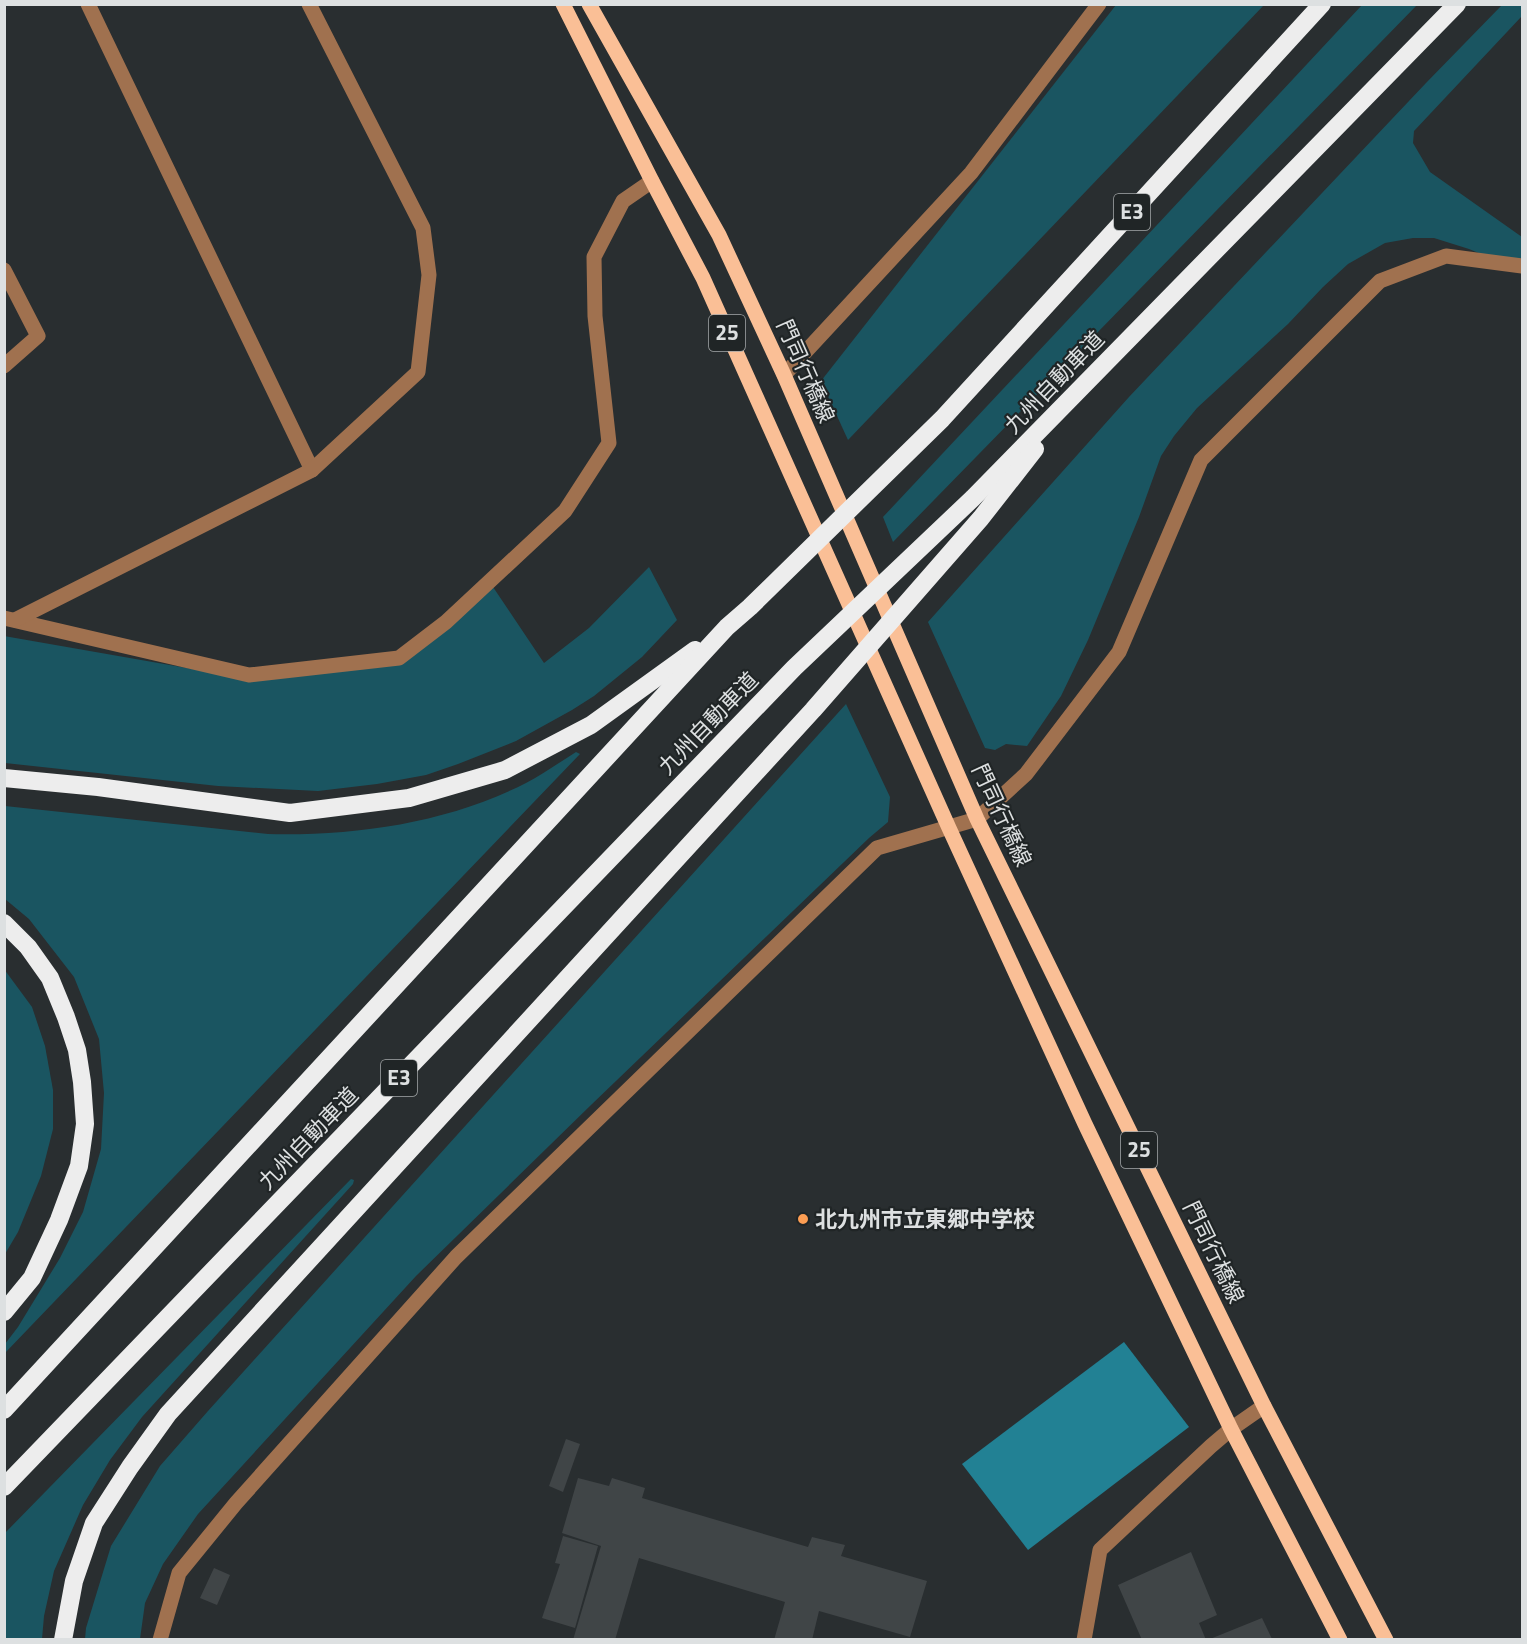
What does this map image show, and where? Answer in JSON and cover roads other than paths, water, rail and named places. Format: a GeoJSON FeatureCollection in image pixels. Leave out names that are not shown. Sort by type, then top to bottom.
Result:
{"type":"FeatureCollection","features":[{"type":"Feature","properties":{"kind":"highway","name":"九州自動車道"},"geometry":{"type":"LineString","coordinates":[[4,1410],[727,627],[942,419],[1322,4]]}},
{"type":"Feature","properties":{"kind":"highway","name":"九州自動車道"},"geometry":{"type":"LineString","coordinates":[[4,1487],[794,668],[973,498],[1457,4]]}},
{"type":"Feature","properties":{"kind":"highway"},"geometry":{"type":"LineString","coordinates":[[63,1640],[74,1581],[94,1523],[168,1414],[813,710],[981,518],[1090,380]]}},
{"type":"Feature","properties":{"kind":"highway"},"geometry":{"type":"LineString","coordinates":[[4,778],[98,787],[290,813],[409,798],[505,770],[591,725],[727,627]]}},
{"type":"Feature","properties":{"kind":"highway"},"geometry":{"type":"LineString","coordinates":[[4,923],[28,947],[50,978],[66,1017],[77,1050],[85,1124],[79,1166],[59,1220],[32,1278],[4,1312]]}},
{"type":"Feature","properties":{"kind":"main road","name":"25"},"geometry":{"type":"LineString","coordinates":[[562,4],[703,278],[949,828],[1085,1124],[1231,1429],[1340,1640]]}},
{"type":"Feature","properties":{"kind":"main road","name":"門司行橋線"},"geometry":{"type":"LineString","coordinates":[[589,4],[719,235],[784,375],[977,819],[1264,1406],[1386,1640]]}},
{"type":"Feature","properties":{"kind":"street"},"geometry":{"type":"LineString","coordinates":[[88,4],[312,470]]}},
{"type":"Feature","properties":{"kind":"street"},"geometry":{"type":"LineString","coordinates":[[10,619],[312,470],[418,372],[429,275],[423,228],[309,4]]}},
{"type":"Feature","properties":{"kind":"street"},"geometry":{"type":"LineString","coordinates":[[784,375],[971,173],[1099,4]]}},
{"type":"Feature","properties":{"kind":"street"},"geometry":{"type":"LineString","coordinates":[[10,619],[249,675],[399,658],[446,622],[565,511],[609,443],[596,316],[594,257],[623,201],[652,181]]}},
{"type":"Feature","properties":{"kind":"street"},"geometry":{"type":"LineString","coordinates":[[160,1640],[179,1573],[236,1503],[456,1257],[877,848],[977,819],[1026,774],[1119,652],[1201,460],[1380,281],[1446,256],[1522,266]]}},
{"type":"Feature","properties":{"kind":"street"},"geometry":{"type":"LineString","coordinates":[[4,270],[38,336],[4,366]]}},
{"type":"Feature","properties":{"kind":"street"},"geometry":{"type":"LineString","coordinates":[[1084,1640],[1100,1550],[1211,1446],[1264,1406]]}},
{"type":"Feature","properties":{"kind":"place","name":"北九州市立東郷中学校"},"geometry":{"type":"Point","coordinates":[803,1219]}}]}
